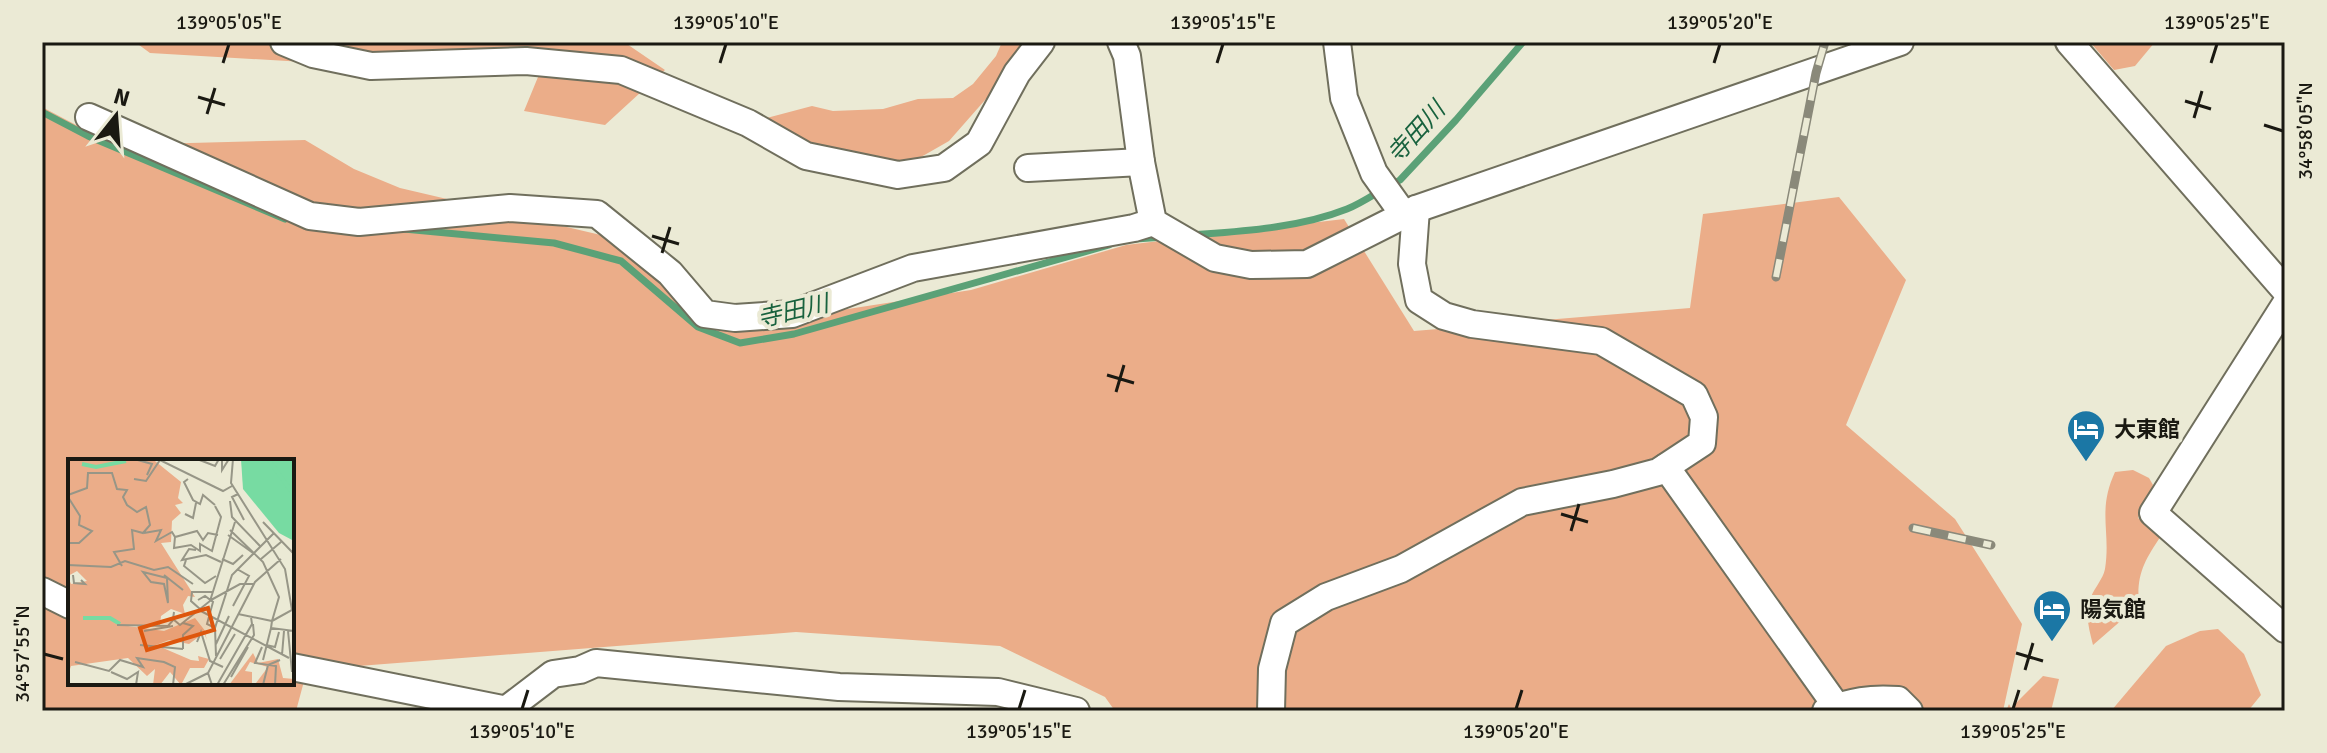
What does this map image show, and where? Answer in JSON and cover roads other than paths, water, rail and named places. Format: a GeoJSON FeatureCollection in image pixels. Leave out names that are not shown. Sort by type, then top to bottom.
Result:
{"type":"FeatureCollection","features":[{"type":"Feature","properties":{"kind":"street"},"geometry":{"type":"LineString","coordinates":[[284,42],[313,54],[371,66],[526,61],[621,70],[748,123],[806,156],[898,175],[944,168],[979,143],[1017,73],[1041,42]]}},
{"type":"Feature","properties":{"kind":"street"},"geometry":{"type":"LineString","coordinates":[[1121,42],[1127,56],[1141,162],[1156,224]]}},
{"type":"Feature","properties":{"kind":"street"},"geometry":{"type":"LineString","coordinates":[[1271,711],[1272,669],[1284,623],[1326,597],[1401,569],[1522,502],[1658,472],[1702,443],[1704,417],[1694,395],[1601,341],[1472,324],[1444,316],[1419,300],[1412,264],[1410,212],[1374,173],[1344,98],[1337,42]]}},
{"type":"Feature","properties":{"kind":"street"},"geometry":{"type":"LineString","coordinates":[[89,117],[310,216],[359,222],[510,208],[597,214],[670,273],[705,314],[735,318],[792,314],[913,268],[1156,224],[1215,258],[1251,265],[1307,264],[1410,212],[1900,42]]}},
{"type":"Feature","properties":{"kind":"street"},"geometry":{"type":"LineString","coordinates":[[2069,42],[2285,290]]}},
{"type":"Feature","properties":{"kind":"street"},"geometry":{"type":"LineString","coordinates":[[1028,168],[1141,162]]}},
{"type":"Feature","properties":{"kind":"street"},"geometry":{"type":"LineString","coordinates":[[2285,305],[2153,513],[2285,629]]}},
{"type":"Feature","properties":{"kind":"street"},"geometry":{"type":"LineString","coordinates":[[1666,467],[1832,709],[1873,698],[1898,700],[1909,711]]}},
{"type":"Feature","properties":{"kind":"street"},"geometry":{"type":"LineString","coordinates":[[42,591],[68,604]]}},
{"type":"Feature","properties":{"kind":"street"},"geometry":{"type":"LineString","coordinates":[[294,667],[510,710],[553,674],[580,670],[596,663],[839,687],[998,692],[1076,711]]}},
{"type":"Feature","properties":{"kind":"waterway","name":"寺田川"},"geometry":{"type":"LineString","coordinates":[[1391,185],[1400,180],[1456,120],[1523,42]]}},
{"type":"Feature","properties":{"kind":"waterway","name":"寺田川"},"geometry":{"type":"LineString","coordinates":[[42,112],[88,136],[285,219]]}},
{"type":"Feature","properties":{"kind":"waterway","name":"寺田川"},"geometry":{"type":"LineString","coordinates":[[1192,235],[1310,221],[1347,209],[1380,191]]}},
{"type":"Feature","properties":{"kind":"waterway","name":"寺田川"},"geometry":{"type":"LineString","coordinates":[[404,229],[554,243],[621,261],[698,327],[740,343],[794,334],[1109,245]]}},
{"type":"Feature","properties":{"kind":"waterway","name":"寺田川"},"geometry":{"type":"LineString","coordinates":[[1136,239],[1164,237]]}},
{"type":"Feature","properties":{"kind":"railway"},"geometry":{"type":"LineString","coordinates":[[1776,277],[1816,73],[1825,42]]}},
{"type":"Feature","properties":{"kind":"railway"},"geometry":{"type":"LineString","coordinates":[[1913,528],[1991,545]]}},
{"type":"Feature","properties":{"kind":"place","name":"大東館"},"geometry":{"type":"Point","coordinates":[2086,463]}},
{"type":"Feature","properties":{"kind":"place","name":"陽気館"},"geometry":{"type":"Point","coordinates":[2052,643]}}]}
